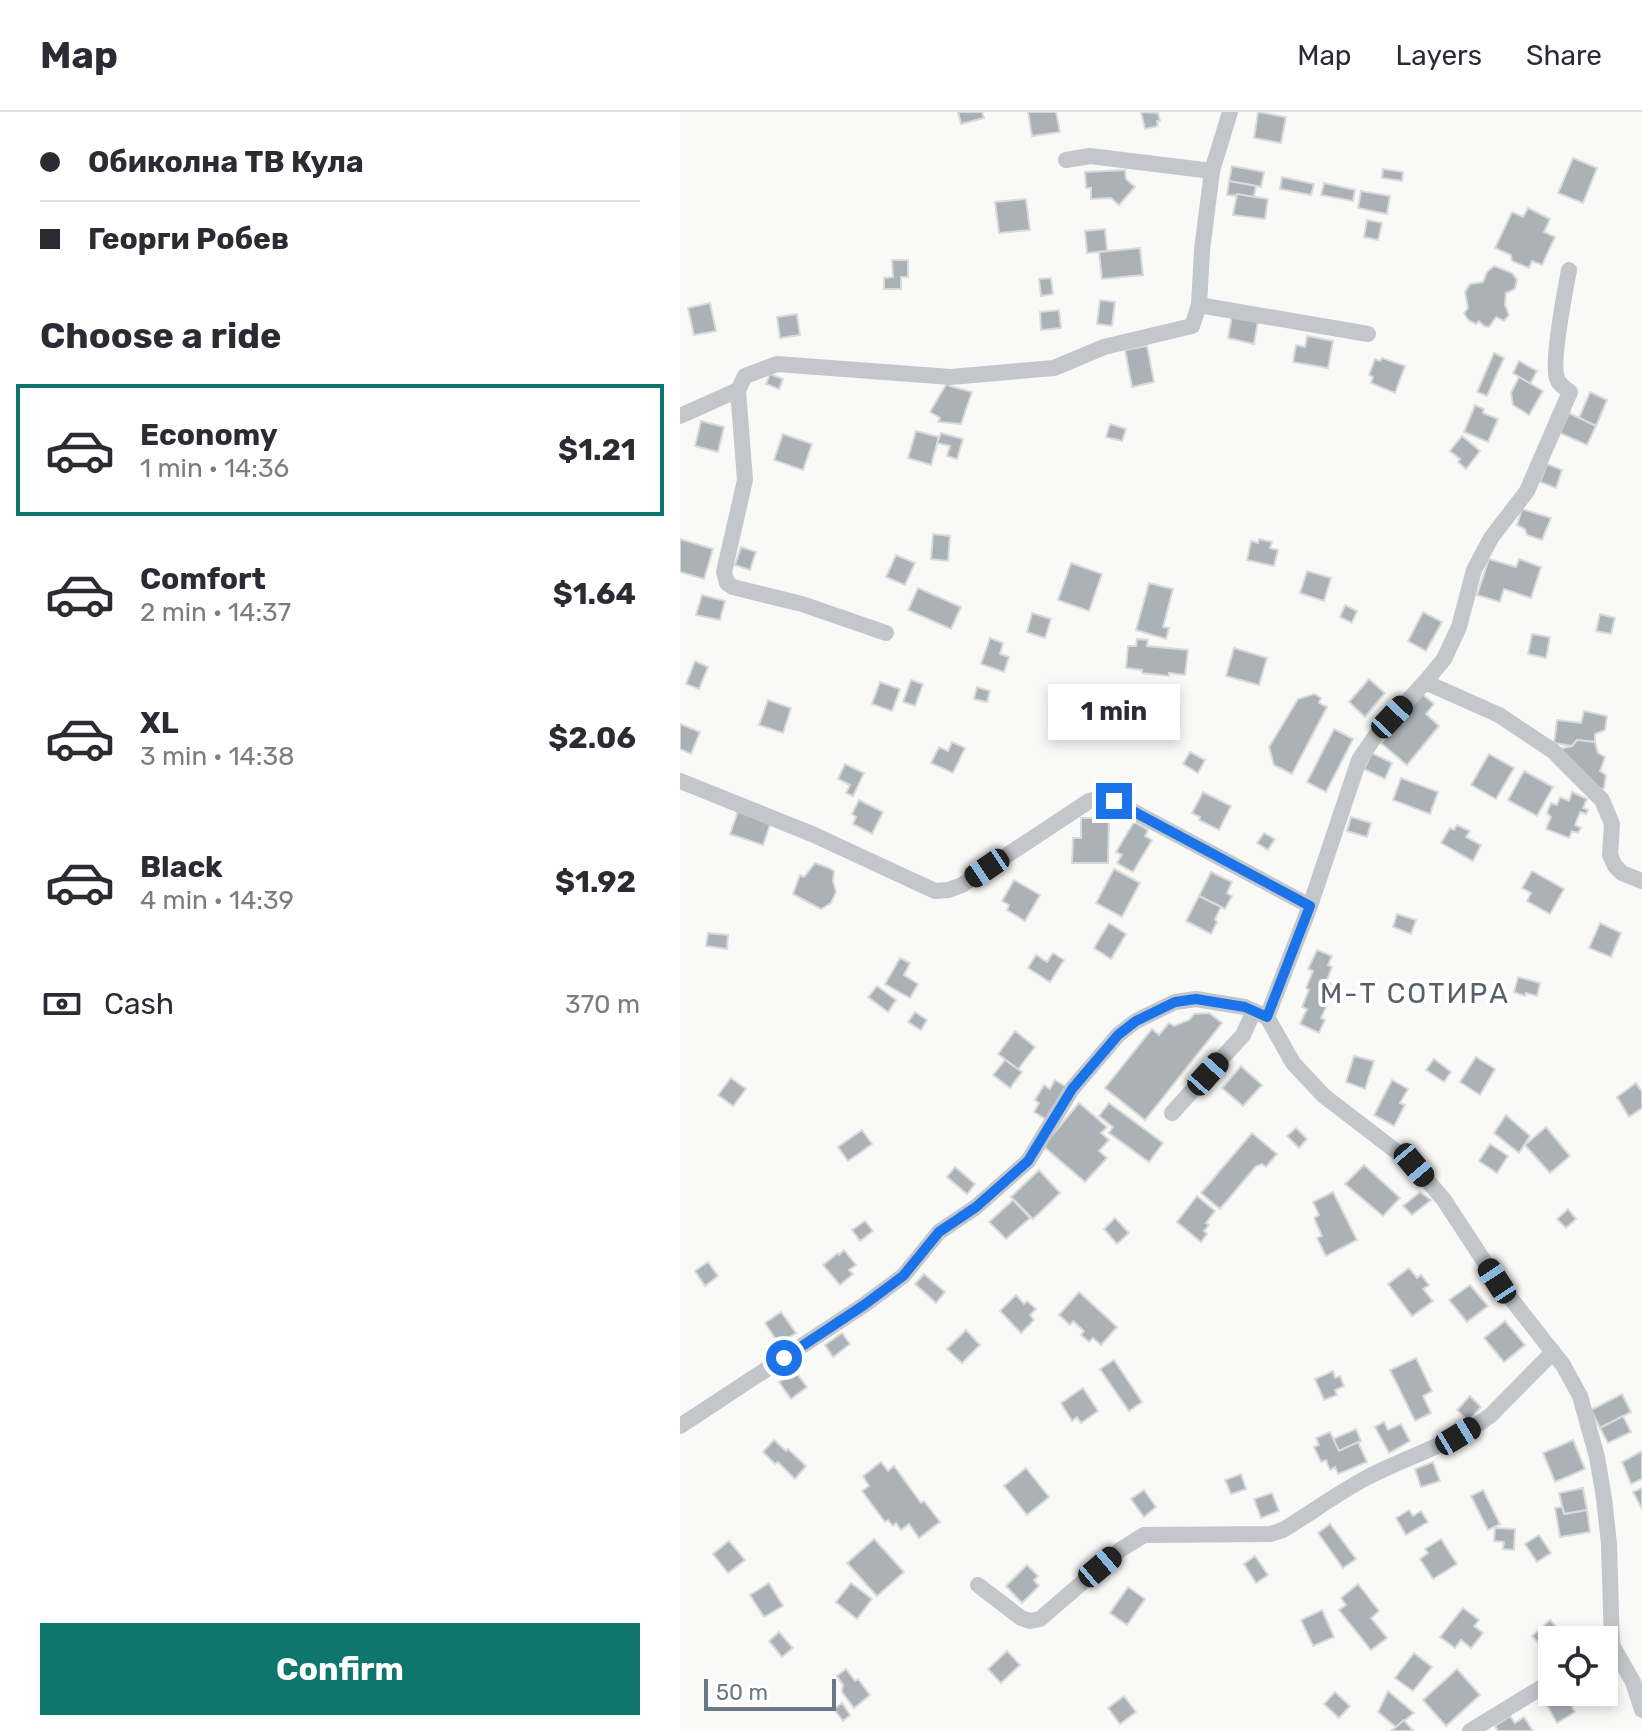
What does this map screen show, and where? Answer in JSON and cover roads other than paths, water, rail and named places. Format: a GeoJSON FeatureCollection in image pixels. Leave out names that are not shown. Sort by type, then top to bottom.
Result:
{"type":"FeatureCollection","features":[{"type":"Feature","properties":{"kind":"street"},"geometry":{"type":"LineString","coordinates":[[886,633],[802,604],[727,583],[724,572],[745,480],[738,390],[745,376],[777,364],[951,377],[1054,368],[1104,347],[1192,326],[1199,305],[1212,171],[1230,112]]}},
{"type":"Feature","properties":{"kind":"street"},"geometry":{"type":"LineString","coordinates":[[1066,160],[1090,156],[1212,171]]}},
{"type":"Feature","properties":{"kind":"street"},"geometry":{"type":"LineString","coordinates":[[1172,1113],[1261,1014],[1310,906],[1359,760],[1376,735],[1444,659],[1459,627],[1474,570],[1491,538],[1527,491],[1570,392],[1556,376],[1557,343],[1569,270]]}},
{"type":"Feature","properties":{"kind":"street"},"geometry":{"type":"LineString","coordinates":[[1199,305],[1368,334]]}},
{"type":"Feature","properties":{"kind":"street"},"geometry":{"type":"LineString","coordinates":[[680,416],[738,390]]}},
{"type":"Feature","properties":{"kind":"street"},"geometry":{"type":"LineString","coordinates":[[1425,682],[1499,715],[1553,751],[1602,800],[1612,824],[1610,855],[1615,866],[1622,873],[1642,881]]}},
{"type":"Feature","properties":{"kind":"street"},"geometry":{"type":"LineString","coordinates":[[680,781],[812,834],[935,891],[962,885],[1089,801],[1101,798],[1114,801],[1310,906]]}},
{"type":"Feature","properties":{"kind":"street"},"geometry":{"type":"LineString","coordinates":[[680,1426],[903,1276],[939,1232],[976,1207],[1028,1161],[1072,1089],[1127,1028],[1175,1002],[1196,999],[1245,1007],[1261,1014],[1293,1063],[1324,1096],[1414,1165],[1444,1200],[1497,1281],[1553,1352],[1580,1396],[1597,1457],[1604,1498],[1609,1544],[1608,1626]]}},
{"type":"Feature","properties":{"kind":"street"},"geometry":{"type":"LineString","coordinates":[[978,1585],[1021,1618],[1030,1621],[1040,1619],[1120,1550],[1144,1535],[1270,1534],[1283,1530],[1366,1478],[1458,1436],[1481,1422],[1553,1352]]}},
{"type":"Feature","properties":{"kind":"street"},"geometry":{"type":"LineString","coordinates":[[1618,1661],[1633,1682],[1642,1710]]}},
{"type":"Feature","properties":{"kind":"street"},"geometry":{"type":"LineString","coordinates":[[1470,1731],[1538,1690]]}},
{"type":"Feature","properties":{"kind":"district","name":"М-Т СОТИРА"},"geometry":{"type":"Point","coordinates":[1415,993]}}]}
